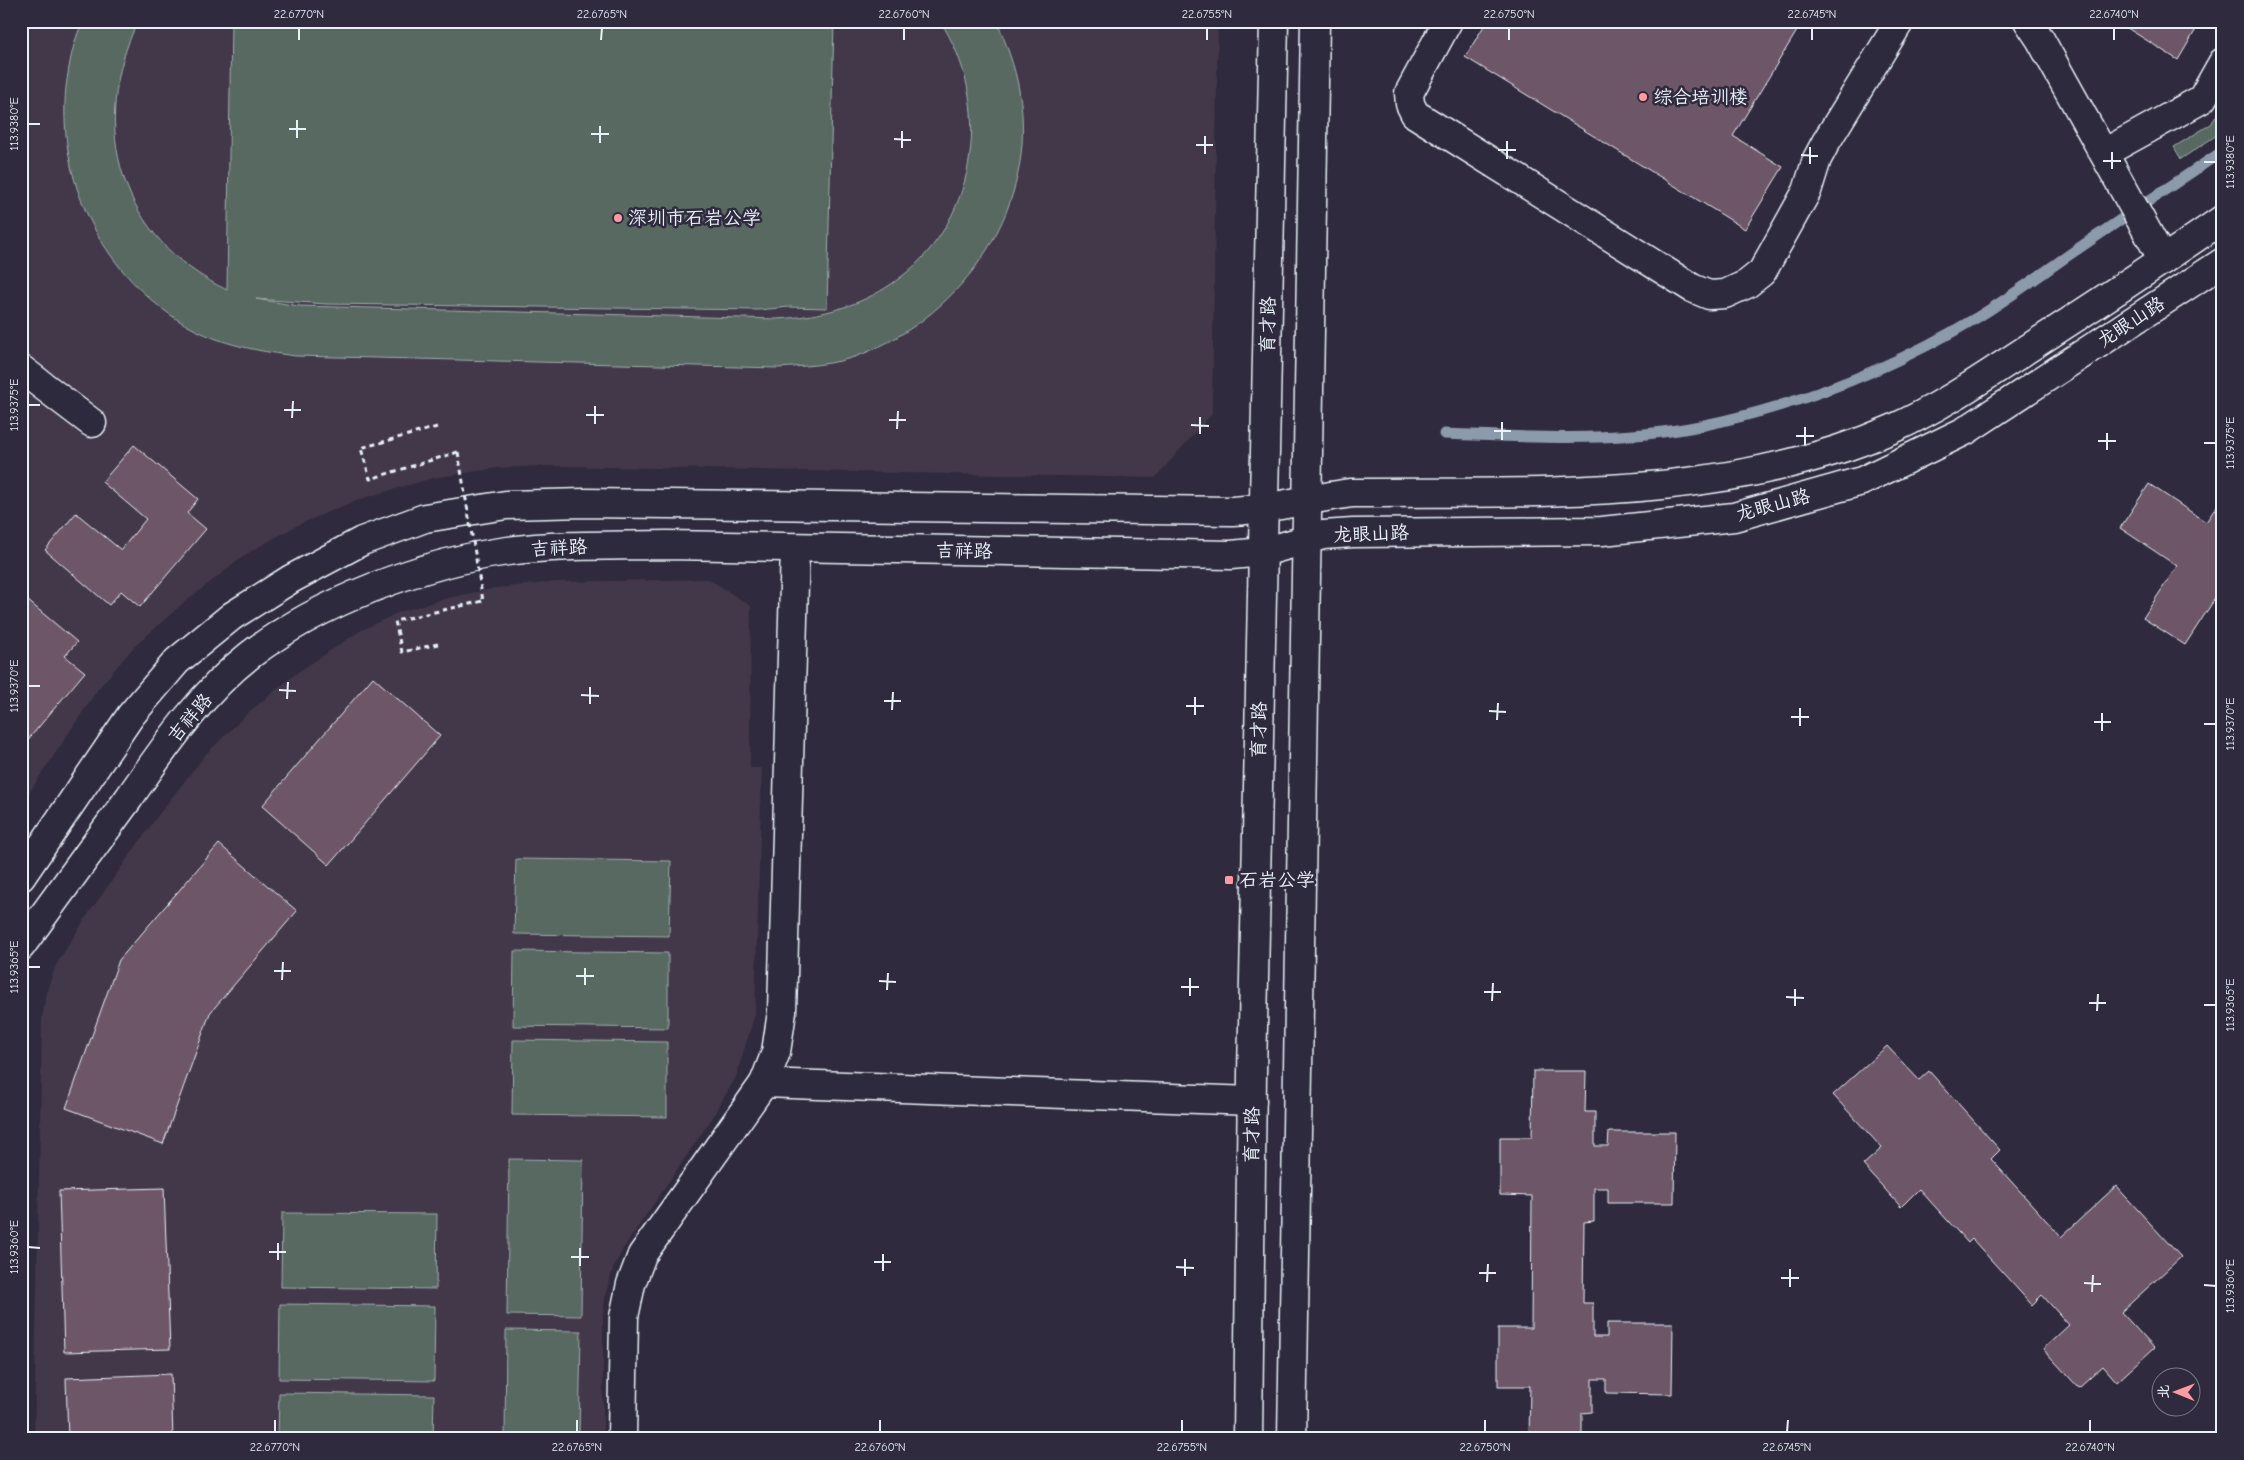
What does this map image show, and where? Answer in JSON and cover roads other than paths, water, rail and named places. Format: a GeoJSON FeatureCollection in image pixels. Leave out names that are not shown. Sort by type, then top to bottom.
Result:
{"type":"FeatureCollection","features":[{"type":"Feature","properties":{"kind":"street","name":"育才路"},"geometry":{"type":"LineString","coordinates":[[1248,1439],[1252,1101],[1274,21]]}},
{"type":"Feature","properties":{"kind":"street"},"geometry":{"type":"LineString","coordinates":[[1292,1439],[1305,541],[1315,21]]}},
{"type":"Feature","properties":{"kind":"street"},"geometry":{"type":"LineString","coordinates":[[1448,21],[1409,93],[1410,104],[1415,114],[1692,288],[1709,295],[1725,294],[1747,284],[1762,272],[1807,191],[1826,142],[1900,21]]}},
{"type":"Feature","properties":{"kind":"street"},"geometry":{"type":"LineString","coordinates":[[2028,21],[2040,39],[2163,260]]}},
{"type":"Feature","properties":{"kind":"street"},"geometry":{"type":"LineString","coordinates":[[2104,153],[2202,99],[2223,62]]}},
{"type":"Feature","properties":{"kind":"street","name":"龙眼山路"},"geometry":{"type":"LineString","coordinates":[[1264,510],[1352,493],[1589,490],[1701,481],[1810,459],[1891,429],[1949,400],[2223,219]]}},
{"type":"Feature","properties":{"kind":"street","name":"龙眼山路"},"geometry":{"type":"LineString","coordinates":[[1263,552],[1323,536],[1365,532],[1602,531],[1734,517],[1862,481],[1965,431],[2223,262]]}},
{"type":"Feature","properties":{"kind":"street"},"geometry":{"type":"LineString","coordinates":[[21,369],[92,423]]}},
{"type":"Feature","properties":{"kind":"street"},"geometry":{"type":"LineString","coordinates":[[21,877],[131,715],[177,662],[232,616],[291,579],[362,541],[426,518],[506,505],[586,503],[1170,512],[1264,510]]}},
{"type":"Feature","properties":{"kind":"street","name":"吉祥路"},"geometry":{"type":"LineString","coordinates":[[22,948],[158,757],[200,703],[249,656],[302,622],[367,590],[442,563],[508,550],[578,546],[1169,555],[1231,555],[1263,552]]}},
{"type":"Feature","properties":{"kind":"street"},"geometry":{"type":"LineString","coordinates":[[622,1439],[624,1317],[630,1284],[642,1255],[764,1083],[776,1052],[782,1012],[795,548]]}},
{"type":"Feature","properties":{"kind":"street"},"geometry":{"type":"LineString","coordinates":[[764,1083],[1252,1101]]}},
{"type":"Feature","properties":{"kind":"waterway"},"geometry":{"type":"LineString","coordinates":[[1444,434],[1572,438],[1636,435],[1700,426],[1737,418],[1809,396],[1879,369],[1946,336],[2011,295],[2223,151]]}},
{"type":"Feature","properties":{"kind":"place","name":"综合培训楼"},"geometry":{"type":"Point","coordinates":[1643,97]}},
{"type":"Feature","properties":{"kind":"place","name":"深圳市石岩公学"},"geometry":{"type":"Point","coordinates":[618,218]}},
{"type":"Feature","properties":{"kind":"place","name":"石岩公学"},"geometry":{"type":"Point","coordinates":[1229,880]}}]}
